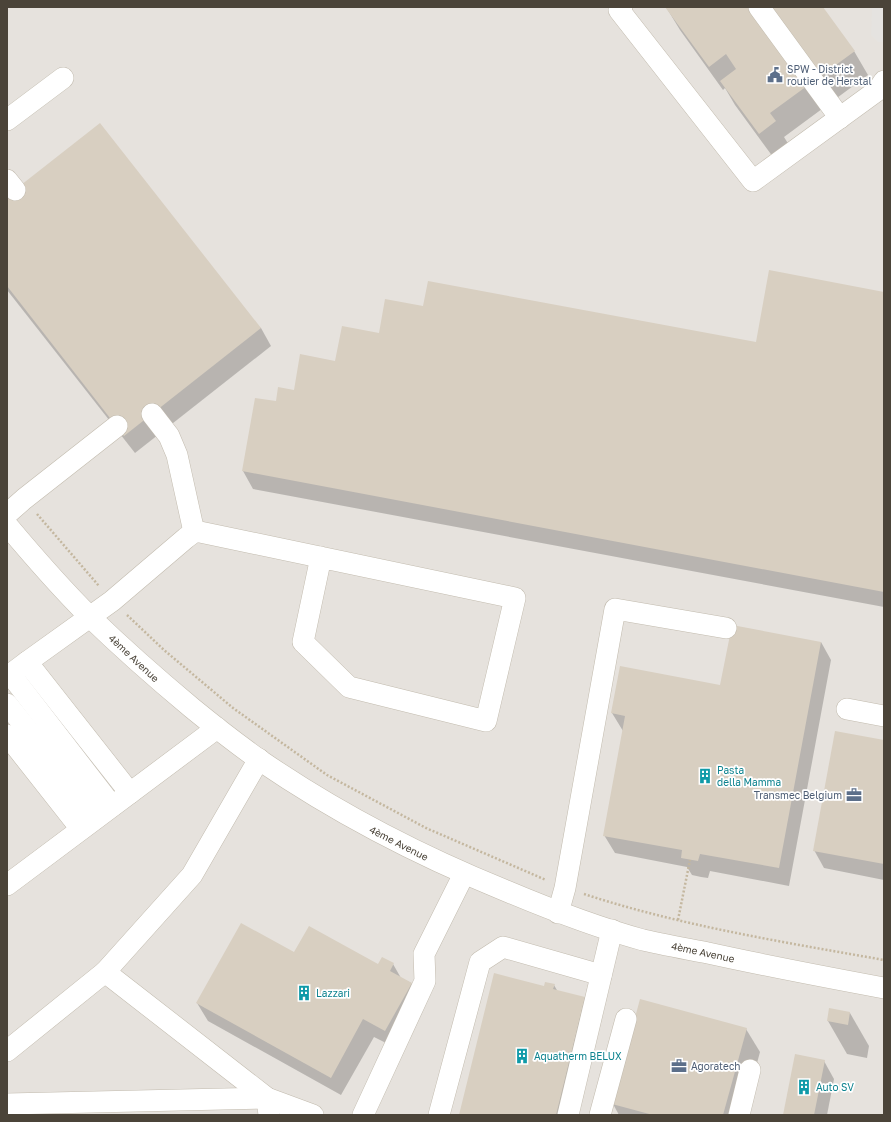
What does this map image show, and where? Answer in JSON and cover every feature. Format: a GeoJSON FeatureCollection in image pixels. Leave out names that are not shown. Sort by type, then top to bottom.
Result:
{"type":"FeatureCollection","features":[{"type":"Feature","properties":{"kind":"street"},"geometry":{"type":"LineString","coordinates":[[622,7],[619,10],[753,180],[878,90],[884,81]]}},
{"type":"Feature","properties":{"kind":"street"},"geometry":{"type":"LineString","coordinates":[[760,7],[840,118]]}},
{"type":"Feature","properties":{"kind":"street"},"geometry":{"type":"LineString","coordinates":[[7,120],[64,78]]}},
{"type":"Feature","properties":{"kind":"street"},"geometry":{"type":"LineString","coordinates":[[152,414],[169,436],[178,455],[194,532]]}},
{"type":"Feature","properties":{"kind":"street"},"geometry":{"type":"LineString","coordinates":[[7,514],[117,426]]}},
{"type":"Feature","properties":{"kind":"street","name":"4ème Avenue"},"geometry":{"type":"LineString","coordinates":[[7,525],[59,584],[90,616],[154,676],[217,728],[259,759],[361,824],[464,874],[558,912],[612,930],[644,940],[884,988]]}},
{"type":"Feature","properties":{"kind":"street"},"geometry":{"type":"LineString","coordinates":[[97,817],[9,676],[112,601],[194,532],[200,532],[321,557],[515,598],[486,721],[349,687],[320,659],[303,642],[321,557]]}},
{"type":"Feature","properties":{"kind":"street"},"geometry":{"type":"LineString","coordinates":[[558,912],[565,888],[615,609],[726,628]]}},
{"type":"Feature","properties":{"kind":"street"},"geometry":{"type":"LineString","coordinates":[[27,662],[130,793]]}},
{"type":"Feature","properties":{"kind":"street"},"geometry":{"type":"LineString","coordinates":[[7,704],[97,817]]}},
{"type":"Feature","properties":{"kind":"street"},"geometry":{"type":"LineString","coordinates":[[847,709],[884,716]]}},
{"type":"Feature","properties":{"kind":"street"},"geometry":{"type":"LineString","coordinates":[[7,885],[217,728]]}},
{"type":"Feature","properties":{"kind":"street"},"geometry":{"type":"LineString","coordinates":[[7,735],[97,817]]}},
{"type":"Feature","properties":{"kind":"street"},"geometry":{"type":"LineString","coordinates":[[7,1051],[105,972],[192,875],[259,759]]}},
{"type":"Feature","properties":{"kind":"street"},"geometry":{"type":"LineString","coordinates":[[363,1115],[426,981],[424,954],[464,874]]}},
{"type":"Feature","properties":{"kind":"street"},"geometry":{"type":"LineString","coordinates":[[568,1115],[612,930]]}},
{"type":"Feature","properties":{"kind":"street"},"geometry":{"type":"LineString","coordinates":[[438,1115],[480,962],[503,947],[601,975]]}},
{"type":"Feature","properties":{"kind":"street"},"geometry":{"type":"LineString","coordinates":[[105,972],[268,1106]]}},
{"type":"Feature","properties":{"kind":"street"},"geometry":{"type":"LineString","coordinates":[[600,1115],[626,1019]]}},
{"type":"Feature","properties":{"kind":"street"},"geometry":{"type":"LineString","coordinates":[[739,1115],[750,1070]]}},
{"type":"Feature","properties":{"kind":"street"},"geometry":{"type":"LineString","coordinates":[[7,1104],[268,1106],[313,1115]]}},
{"type":"Feature","properties":{"kind":"path"},"geometry":{"type":"LineString","coordinates":[[24,499],[112,601],[164,650],[233,708],[327,774],[426,828],[565,888],[627,908],[762,939],[884,960]]}},
{"type":"Feature","properties":{"kind":"path"},"geometry":{"type":"LineString","coordinates":[[678,920],[690,860]]}},
{"type":"Feature","properties":{"kind":"shaded area"},"geometry":{"type":"Polygon","coordinates":[[[7,7],[884,7],[884,1115],[7,1115],[7,7]]]}},
{"type":"Feature","properties":{"kind":"shaded area"},"geometry":{"type":"Polygon","coordinates":[[[872,7],[884,7],[884,42],[878,42],[871,35],[872,7]]]}},
{"type":"Feature","properties":{"kind":"building","name":"SPW - District routier de Herstal"},"geometry":{"type":"Polygon","coordinates":[[[665,7],[823,7],[855,51],[770,113],[776,121],[759,134],[720,81],[736,69],[726,54],[709,67],[665,7]]]}},
{"type":"Feature","properties":{"kind":"building"},"geometry":{"type":"Polygon","coordinates":[[[100,123],[261,328],[124,436],[7,286],[7,196],[100,123]]]}},
{"type":"Feature","properties":{"kind":"building"},"geometry":{"type":"Polygon","coordinates":[[[769,270],[884,292],[884,592],[242,471],[255,398],[276,401],[278,387],[294,390],[300,354],[335,361],[342,326],[379,333],[385,299],[423,306],[428,281],[756,342],[769,270]]]}},
{"type":"Feature","properties":{"kind":"building","name":"Pasta della Mamma"},"geometry":{"type":"Polygon","coordinates":[[[732,625],[821,642],[779,868],[700,854],[698,861],[681,858],[682,850],[603,836],[625,716],[611,713],[620,666],[720,685],[732,625]]]}},
{"type":"Feature","properties":{"kind":"building","name":"Transmec Belgium"},"geometry":{"type":"Polygon","coordinates":[[[835,731],[884,740],[884,864],[813,851],[835,731]]]}},
{"type":"Feature","properties":{"kind":"building","name":"Lazzari"},"geometry":{"type":"Polygon","coordinates":[[[241,923],[294,952],[309,926],[378,964],[382,957],[394,963],[390,971],[412,983],[385,1031],[363,1019],[331,1078],[196,1003],[241,923]]]}},
{"type":"Feature","properties":{"kind":"building","name":"Aquatherm BELUX"},"geometry":{"type":"Polygon","coordinates":[[[494,973],[544,986],[545,982],[555,984],[553,989],[585,997],[556,1115],[459,1115],[494,973]]]}},
{"type":"Feature","properties":{"kind":"building","name":"Agoratech"},"geometry":{"type":"Polygon","coordinates":[[[640,999],[747,1028],[723,1115],[653,1115],[612,1104],[640,999]]]}},
{"type":"Feature","properties":{"kind":"building"},"geometry":{"type":"Polygon","coordinates":[[[829,1008],[850,1012],[848,1025],[827,1021],[829,1008]]]}},
{"type":"Feature","properties":{"kind":"building","name":"Auto SV"},"geometry":{"type":"Polygon","coordinates":[[[795,1054],[825,1060],[814,1115],[783,1115],[795,1054]]]}},
{"type":"Feature","properties":{"kind":"place","name":"SPW - District routier de Herstal"},"geometry":{"type":"Point","coordinates":[775,75]}},
{"type":"Feature","properties":{"kind":"place","name":"Pasta della Mamma"},"geometry":{"type":"Point","coordinates":[705,776]}},
{"type":"Feature","properties":{"kind":"place","name":"Transmec Belgium"},"geometry":{"type":"Point","coordinates":[854,795]}},
{"type":"Feature","properties":{"kind":"place","name":"Lazzari"},"geometry":{"type":"Point","coordinates":[304,993]}},
{"type":"Feature","properties":{"kind":"place","name":"Aquatherm BELUX"},"geometry":{"type":"Point","coordinates":[522,1056]}},
{"type":"Feature","properties":{"kind":"place","name":"Agoratech"},"geometry":{"type":"Point","coordinates":[679,1066]}},
{"type":"Feature","properties":{"kind":"place","name":"Auto SV"},"geometry":{"type":"Point","coordinates":[804,1087]}}]}
